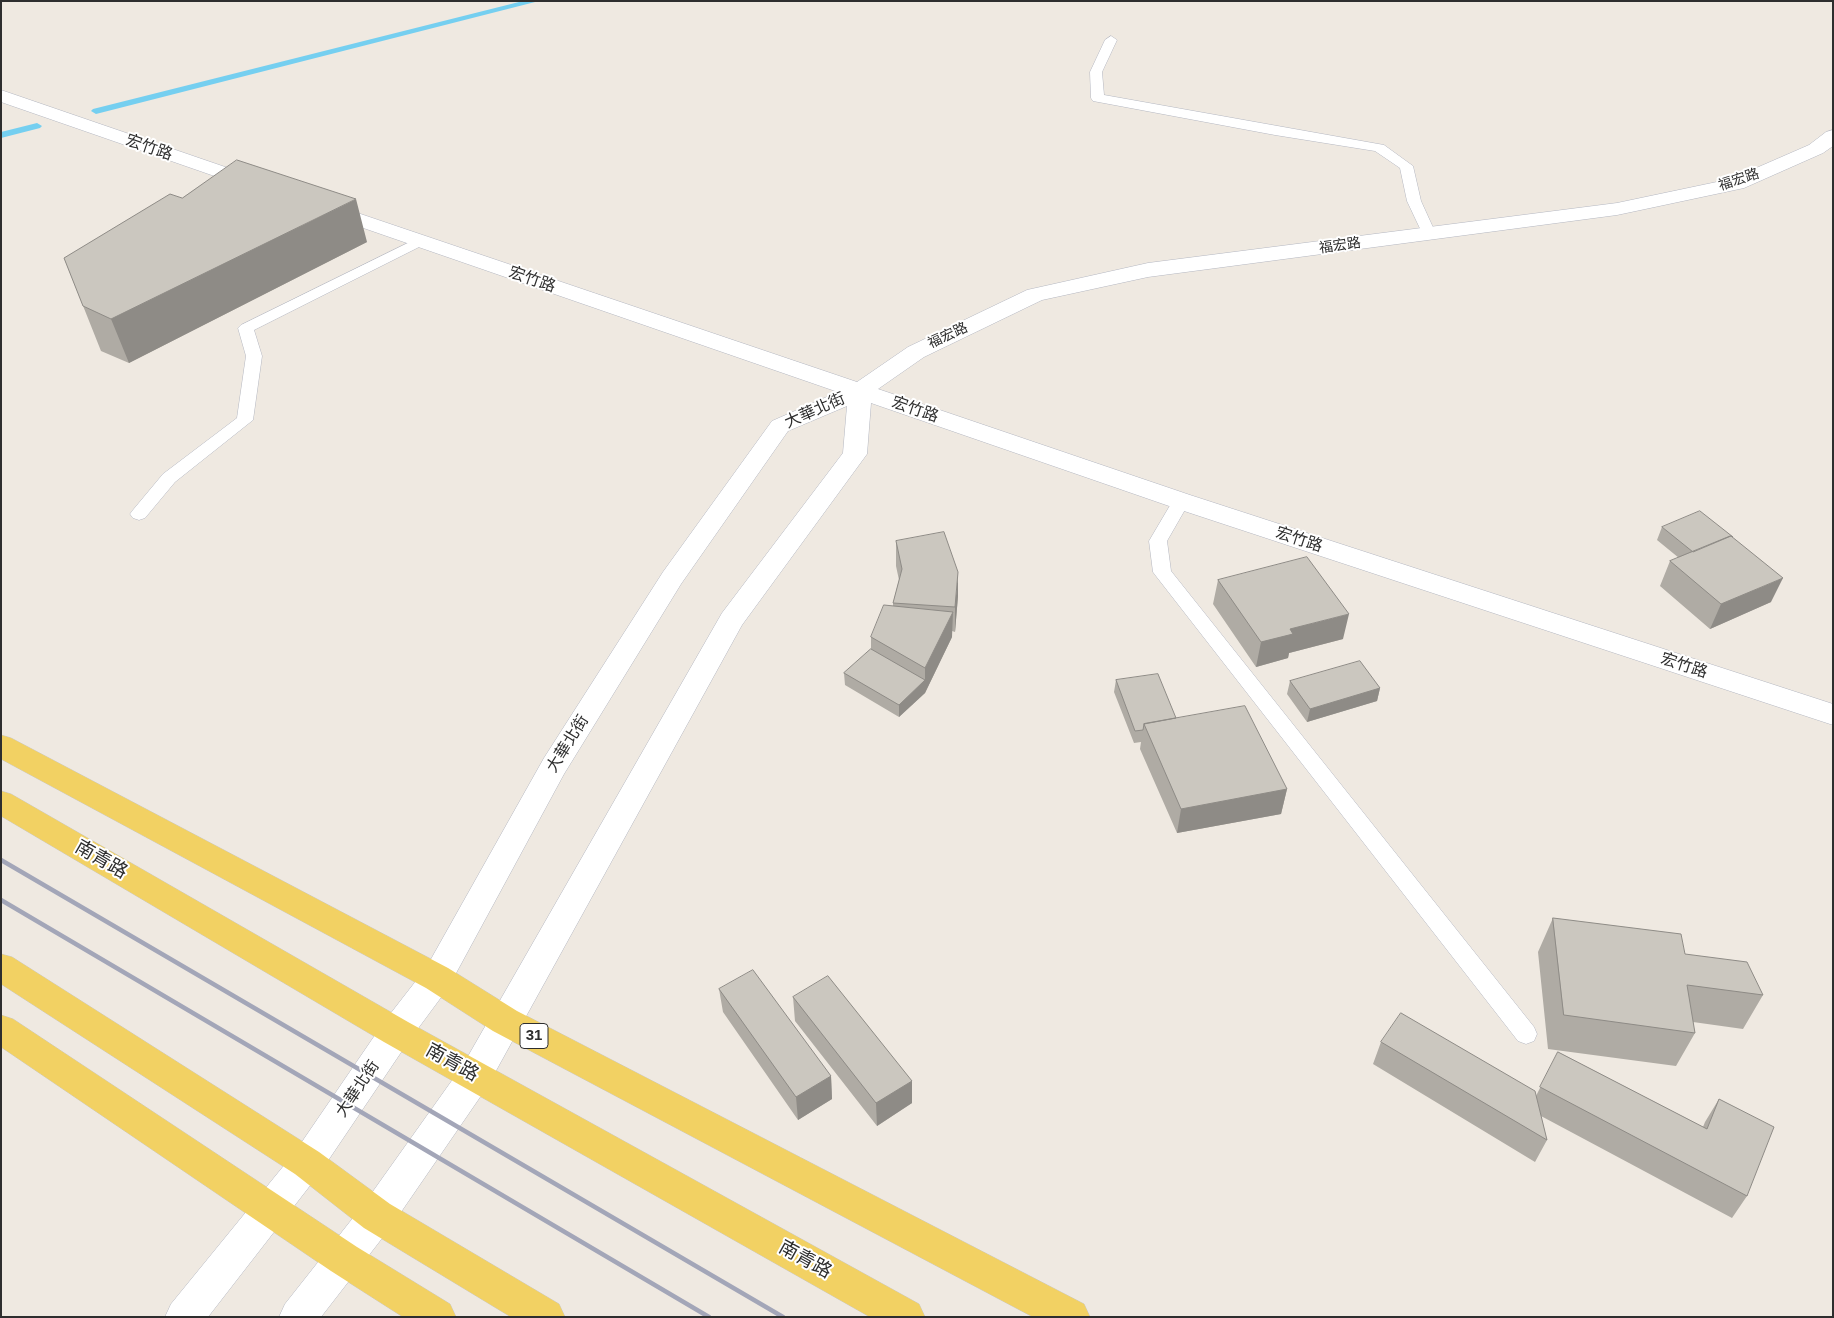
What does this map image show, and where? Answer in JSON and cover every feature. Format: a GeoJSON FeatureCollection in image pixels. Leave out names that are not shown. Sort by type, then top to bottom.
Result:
{"type":"FeatureCollection","features":[{"type":"Feature","properties":{"kind":"main road","name":"31"},"geometry":{"type":"LineString","coordinates":[[4,748],[437,978],[505,1021],[1071,1317]]}},
{"type":"Feature","properties":{"kind":"main road","name":"南青路"},"geometry":{"type":"LineString","coordinates":[[1,802],[396,1032],[906,1317]]}},
{"type":"Feature","properties":{"kind":"main road"},"geometry":{"type":"LineString","coordinates":[[1,967],[307,1163],[377,1216],[546,1317]]}},
{"type":"Feature","properties":{"kind":"main road"},"geometry":{"type":"LineString","coordinates":[[1,1029],[271,1208],[344,1259],[437,1317]]}},
{"type":"Feature","properties":{"kind":"street","name":"宏竹路"},"geometry":{"type":"LineString","coordinates":[[1,96],[280,193]]}},
{"type":"Feature","properties":{"kind":"street","name":"福宏路"},"geometry":{"type":"LineString","coordinates":[[860,391],[916,352],[1035,295],[1148,270],[1617,209],[1737,184],[1816,149],[1833,136]]}},
{"type":"Feature","properties":{"kind":"street","name":"宏竹路"},"geometry":{"type":"LineString","coordinates":[[308,203],[1181,501],[1833,715]]}},
{"type":"Feature","properties":{"kind":"street","name":"大華北街"},"geometry":{"type":"LineString","coordinates":[[184,1317],[307,1163],[396,1032],[437,978],[554,766],[672,578],[780,426],[860,391],[855,454],[732,620],[475,1076],[377,1216],[298,1317]]}},
{"type":"Feature","properties":{"kind":"lane"},"geometry":{"type":"LineString","coordinates":[[1111,40],[1096,72],[1098,98],[1379,148],[1406,166],[1414,201],[1429,234]]}},
{"type":"Feature","properties":{"kind":"lane"},"geometry":{"type":"LineString","coordinates":[[138,514],[169,478],[245,420],[254,356],[246,328],[420,241]]}},
{"type":"Feature","properties":{"kind":"lane"},"geometry":{"type":"LineString","coordinates":[[1181,501],[1158,541],[1162,572],[1526,1034]]}},
{"type":"Feature","properties":{"kind":"building"},"geometry":{"type":"Polygon","coordinates":[[[237,160],[356,199],[111,319],[83,306],[64,258],[170,194],[182,198],[237,160]]]}},
{"type":"Feature","properties":{"kind":"building"},"geometry":{"type":"Polygon","coordinates":[[[1700,511],[1733,537],[1731,536],[1693,552],[1662,527],[1700,511]]]}},
{"type":"Feature","properties":{"kind":"building"},"geometry":{"type":"Polygon","coordinates":[[[944,532],[958,572],[955,607],[893,603],[902,569],[896,541],[944,532]]]}},
{"type":"Feature","properties":{"kind":"building"},"geometry":{"type":"Polygon","coordinates":[[[1731,536],[1783,578],[1721,604],[1670,561],[1731,536]]]}},
{"type":"Feature","properties":{"kind":"building"},"geometry":{"type":"Polygon","coordinates":[[[1307,557],[1349,614],[1290,629],[1293,634],[1261,642],[1218,580],[1307,557]]]}},
{"type":"Feature","properties":{"kind":"building"},"geometry":{"type":"Polygon","coordinates":[[[884,605],[953,612],[925,668],[871,637],[884,605]]]}},
{"type":"Feature","properties":{"kind":"building"},"geometry":{"type":"Polygon","coordinates":[[[871,649],[925,680],[899,705],[844,673],[871,649]]]}},
{"type":"Feature","properties":{"kind":"building"},"geometry":{"type":"Polygon","coordinates":[[[1360,661],[1380,688],[1310,709],[1290,681],[1360,661]]]}},
{"type":"Feature","properties":{"kind":"building"},"geometry":{"type":"Polygon","coordinates":[[[1158,674],[1176,718],[1144,724],[1143,730],[1135,731],[1116,680],[1158,674]]]}},
{"type":"Feature","properties":{"kind":"building"},"geometry":{"type":"Polygon","coordinates":[[[1245,706],[1287,789],[1181,809],[1144,724],[1245,706]]]}},
{"type":"Feature","properties":{"kind":"building"},"geometry":{"type":"Polygon","coordinates":[[[1553,918],[1681,934],[1685,954],[1747,962],[1763,995],[1687,985],[1695,1033],[1564,1015],[1553,918]]]}},
{"type":"Feature","properties":{"kind":"building"},"geometry":{"type":"Polygon","coordinates":[[[753,970],[831,1076],[796,1097],[719,989],[753,970]]]}},
{"type":"Feature","properties":{"kind":"building"},"geometry":{"type":"Polygon","coordinates":[[[828,976],[912,1081],[876,1103],[793,997],[828,976]]]}},
{"type":"Feature","properties":{"kind":"building"},"geometry":{"type":"Polygon","coordinates":[[[1401,1013],[1535,1091],[1547,1140],[1381,1042],[1401,1013]]]}},
{"type":"Feature","properties":{"kind":"building"},"geometry":{"type":"Polygon","coordinates":[[[1558,1052],[1707,1129],[1719,1099],[1774,1127],[1747,1196],[1540,1087],[1558,1052]]]}},
{"type":"Feature","properties":{"kind":"waterway"},"geometry":{"type":"LineString","coordinates":[[96,111],[535,1]]}},
{"type":"Feature","properties":{"kind":"waterway"},"geometry":{"type":"LineString","coordinates":[[1,135],[37,126]]}},
{"type":"Feature","properties":{"kind":"railway"},"geometry":{"type":"LineString","coordinates":[[1,860],[783,1317]]}},
{"type":"Feature","properties":{"kind":"railway"},"geometry":{"type":"LineString","coordinates":[[1,900],[709,1317]]}}]}
